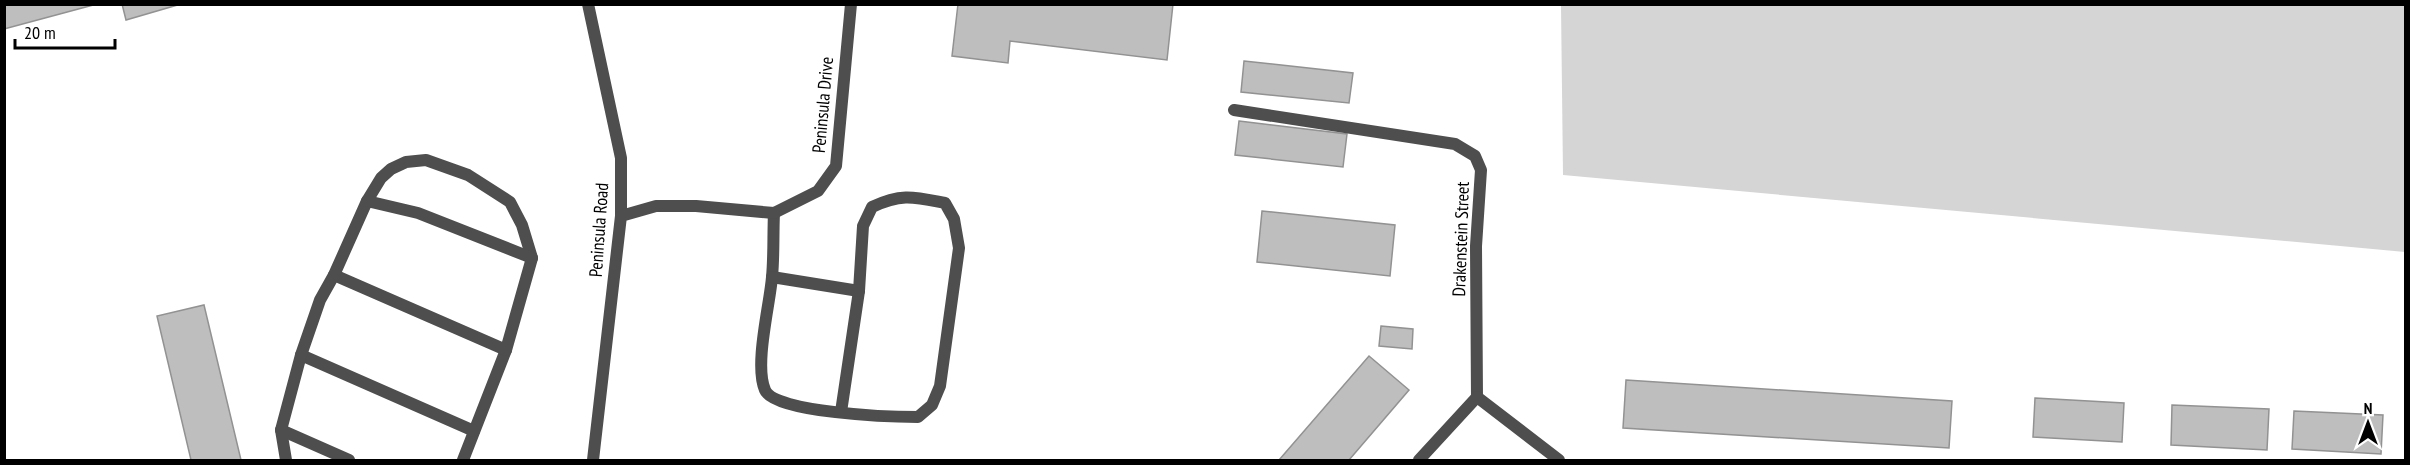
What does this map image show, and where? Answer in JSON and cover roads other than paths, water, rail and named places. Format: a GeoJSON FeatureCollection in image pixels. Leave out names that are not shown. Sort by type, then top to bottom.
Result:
{"type":"FeatureCollection","features":[{"type":"Feature","properties":{"kind":"street","name":"Peninsula Road"},"geometry":{"type":"LineString","coordinates":[[588,4],[621,158],[621,216],[593,460]]}},
{"type":"Feature","properties":{"kind":"street","name":"Peninsula Drive"},"geometry":{"type":"LineString","coordinates":[[774,213],[818,191],[836,166],[851,4]]}},
{"type":"Feature","properties":{"kind":"street","name":"Drakenstein Street"},"geometry":{"type":"LineString","coordinates":[[1234,110],[1455,144],[1475,156],[1481,170],[1476,246],[1477,397]]}},
{"type":"Feature","properties":{"kind":"street"},"geometry":{"type":"LineString","coordinates":[[286,460],[281,430],[301,355],[320,300],[367,201],[381,178],[391,169],[406,162],[426,160],[468,175],[510,202],[522,225],[532,258],[506,350],[463,460]]}},
{"type":"Feature","properties":{"kind":"street"},"geometry":{"type":"LineString","coordinates":[[621,216],[656,206],[696,206],[774,213],[772,277],[764,332],[762,371],[765,391],[773,399],[788,405],[841,412],[880,417],[918,417],[932,405],[940,386],[959,248],[954,219],[945,203],[912,197],[891,198],[872,207],[863,226],[859,291],[841,412]]}},
{"type":"Feature","properties":{"kind":"street"},"geometry":{"type":"LineString","coordinates":[[367,201],[418,213],[532,258]]}},
{"type":"Feature","properties":{"kind":"street"},"geometry":{"type":"LineString","coordinates":[[334,274],[506,350]]}},
{"type":"Feature","properties":{"kind":"street"},"geometry":{"type":"LineString","coordinates":[[772,277],[859,291]]}},
{"type":"Feature","properties":{"kind":"street"},"geometry":{"type":"LineString","coordinates":[[301,355],[474,431]]}},
{"type":"Feature","properties":{"kind":"street"},"geometry":{"type":"LineString","coordinates":[[1419,460],[1477,397],[1559,460]]}},
{"type":"Feature","properties":{"kind":"street"},"geometry":{"type":"LineString","coordinates":[[281,430],[349,460]]}}]}
